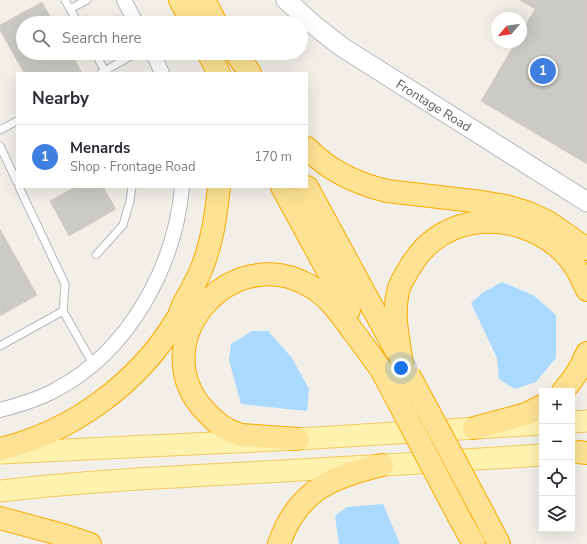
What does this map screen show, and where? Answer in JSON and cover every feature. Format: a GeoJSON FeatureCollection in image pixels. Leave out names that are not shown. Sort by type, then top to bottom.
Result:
{"type":"FeatureCollection","features":[{"type":"Feature","properties":{"kind":"highway"},"geometry":{"type":"LineString","coordinates":[[169,0],[177,16]]}},
{"type":"Feature","properties":{"kind":"highway"},"geometry":{"type":"LineString","coordinates":[[180,0],[188,16]]}},
{"type":"Feature","properties":{"kind":"highway"},"geometry":{"type":"LineString","coordinates":[[204,0],[212,16]]}},
{"type":"Feature","properties":{"kind":"highway"},"geometry":{"type":"LineString","coordinates":[[197,60],[203,72]]}},
{"type":"Feature","properties":{"kind":"highway"},"geometry":{"type":"LineString","coordinates":[[212,60],[218,72]]}},
{"type":"Feature","properties":{"kind":"highway"},"geometry":{"type":"LineString","coordinates":[[237,60],[243,72]]}},
{"type":"Feature","properties":{"kind":"highway"},"geometry":{"type":"LineString","coordinates":[[241,60],[249,72]]}},
{"type":"Feature","properties":{"kind":"highway"},"geometry":{"type":"LineString","coordinates":[[308,149],[312,154],[352,180],[387,191],[506,206],[528,213],[548,222],[587,249]]}},
{"type":"Feature","properties":{"kind":"highway"},"geometry":{"type":"LineString","coordinates":[[0,448],[38,437],[92,409],[118,389],[158,346],[178,318],[201,268],[210,242],[217,210],[219,188]]}},
{"type":"Feature","properties":{"kind":"highway"},"geometry":{"type":"LineString","coordinates":[[283,188],[382,371],[472,542]]}},
{"type":"Feature","properties":{"kind":"highway"},"geometry":{"type":"LineString","coordinates":[[308,188],[499,544]]}},
{"type":"Feature","properties":{"kind":"highway"},"geometry":{"type":"LineString","coordinates":[[406,369],[396,319],[396,302],[400,286],[416,257],[428,244],[441,234],[458,226],[475,222],[492,221],[508,223],[525,228],[543,236],[559,248],[571,261],[581,276],[587,290]]}},
{"type":"Feature","properties":{"kind":"highway"},"geometry":{"type":"LineString","coordinates":[[298,439],[239,434],[224,428],[210,417],[193,397],[187,382],[184,366],[184,351],[187,334],[203,305],[214,294],[231,283],[262,275],[296,279],[323,294],[334,305],[382,371]]}},
{"type":"Feature","properties":{"kind":"highway"},"geometry":{"type":"LineString","coordinates":[[566,388],[572,382],[582,366],[587,353]]}},
{"type":"Feature","properties":{"kind":"highway"},"geometry":{"type":"LineString","coordinates":[[474,428],[526,414],[539,408]]}},
{"type":"Feature","properties":{"kind":"highway"},"geometry":{"type":"LineString","coordinates":[[279,544],[284,529],[292,514],[317,490],[345,475],[382,466]]}},
{"type":"Feature","properties":{"kind":"highway"},"geometry":{"type":"LineString","coordinates":[[0,518],[90,544]]}},
{"type":"Feature","properties":{"kind":"main road"},"geometry":{"type":"LineString","coordinates":[[575,422],[587,421]]}},
{"type":"Feature","properties":{"kind":"main road"},"geometry":{"type":"LineString","coordinates":[[0,453],[298,439],[539,424]]}},
{"type":"Feature","properties":{"kind":"main road"},"geometry":{"type":"LineString","coordinates":[[0,491],[75,483],[382,466],[539,455]]}},
{"type":"Feature","properties":{"kind":"street"},"geometry":{"type":"LineString","coordinates":[[124,0],[132,16]]}},
{"type":"Feature","properties":{"kind":"street","name":"Frontage Road"},"geometry":{"type":"LineString","coordinates":[[286,0],[304,16]]}},
{"type":"Feature","properties":{"kind":"street","name":"Frontage Road"},"geometry":{"type":"LineString","coordinates":[[308,20],[348,50],[587,202]]}},
{"type":"Feature","properties":{"kind":"street"},"geometry":{"type":"LineString","coordinates":[[156,60],[162,72]]}},
{"type":"Feature","properties":{"kind":"street"},"geometry":{"type":"LineString","coordinates":[[0,410],[36,399],[57,390],[93,365],[109,350],[126,330],[153,285],[166,256],[174,232],[182,188]]}},
{"type":"Feature","properties":{"kind":"lane"},"geometry":{"type":"LineString","coordinates":[[65,0],[74,16]]}},
{"type":"Feature","properties":{"kind":"lane"},"geometry":{"type":"LineString","coordinates":[[70,9],[87,0]]}},
{"type":"Feature","properties":{"kind":"lane"},"geometry":{"type":"LineString","coordinates":[[98,60],[103,72],[124,60]]}},
{"type":"Feature","properties":{"kind":"lane"},"geometry":{"type":"LineString","coordinates":[[0,130],[16,121]]}},
{"type":"Feature","properties":{"kind":"lane"},"geometry":{"type":"LineString","coordinates":[[0,146],[16,180]]}},
{"type":"Feature","properties":{"kind":"lane"},"geometry":{"type":"LineString","coordinates":[[19,188],[64,284],[64,311],[93,365]]}},
{"type":"Feature","properties":{"kind":"lane"},"geometry":{"type":"LineString","coordinates":[[96,255],[123,225],[130,201],[132,188]]}},
{"type":"Feature","properties":{"kind":"lane"},"geometry":{"type":"LineString","coordinates":[[0,346],[64,311]]}},
{"type":"Feature","properties":{"kind":"water"},"geometry":{"type":"Polygon","coordinates":[[[502,282],[533,295],[556,315],[556,358],[536,382],[515,389],[499,379],[497,358],[471,303],[482,293],[502,282]]]}},
{"type":"Feature","properties":{"kind":"water"},"geometry":{"type":"Polygon","coordinates":[[[252,331],[268,331],[292,358],[309,389],[307,411],[241,404],[229,360],[231,344],[252,331]]]}},
{"type":"Feature","properties":{"kind":"water"},"geometry":{"type":"Polygon","coordinates":[[[383,504],[400,544],[339,544],[335,516],[347,507],[383,504]]]}},
{"type":"Feature","properties":{"kind":"building"},"geometry":{"type":"Polygon","coordinates":[[[520,0],[587,0],[587,164],[481,101],[512,48],[527,48],[527,23],[535,9],[520,0]]]}},
{"type":"Feature","properties":{"kind":"building"},"geometry":{"type":"Polygon","coordinates":[[[42,2],[50,16],[16,16],[42,2]]]}},
{"type":"Feature","properties":{"kind":"building"},"geometry":{"type":"Polygon","coordinates":[[[16,16],[16,59],[0,30],[0,25],[16,16]]]}},
{"type":"Feature","properties":{"kind":"building"},"geometry":{"type":"Polygon","coordinates":[[[17,60],[75,60],[81,72],[23,72],[17,60]]]}},
{"type":"Feature","properties":{"kind":"building"},"geometry":{"type":"Polygon","coordinates":[[[73,188],[104,188],[116,209],[69,236],[50,201],[73,188]]]}},
{"type":"Feature","properties":{"kind":"building"},"geometry":{"type":"Polygon","coordinates":[[[0,229],[37,295],[0,316],[0,229]]]}},
{"type":"Feature","properties":{"kind":"place","name":"Menards"},"geometry":{"type":"Point","coordinates":[543,71]}}]}
